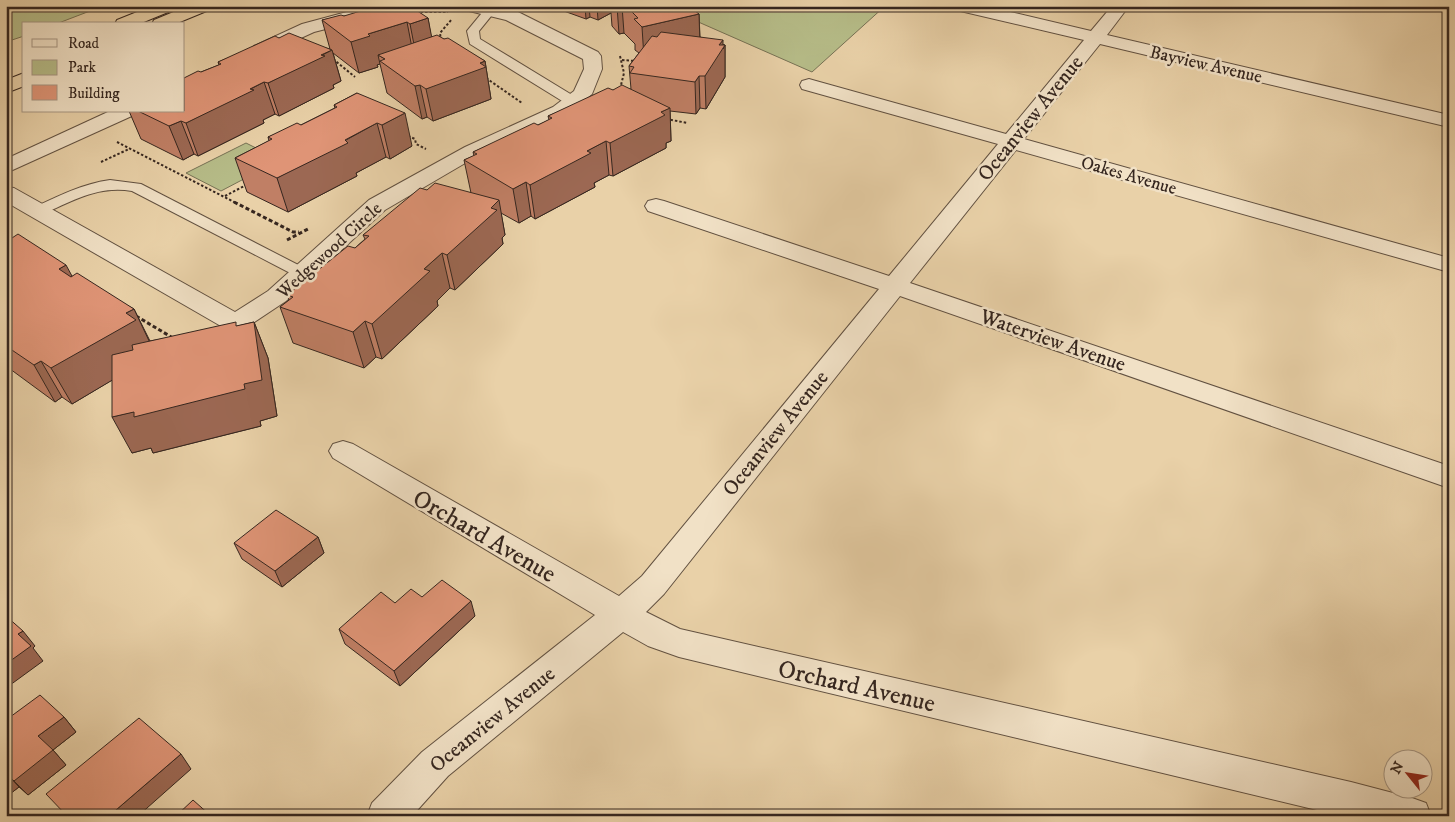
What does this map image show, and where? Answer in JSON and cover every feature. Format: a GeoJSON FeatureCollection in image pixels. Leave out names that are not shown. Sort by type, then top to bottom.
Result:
{"type":"FeatureCollection","features":[{"type":"Feature","properties":{"kind":"highway"},"geometry":{"type":"LineString","coordinates":[[128,22],[167,6]]}},
{"type":"Feature","properties":{"kind":"highway"},"geometry":{"type":"LineString","coordinates":[[165,22],[203,6]]}},
{"type":"Feature","properties":{"kind":"highway"},"geometry":{"type":"LineString","coordinates":[[6,71],[22,65]]}},
{"type":"Feature","properties":{"kind":"highway"},"geometry":{"type":"LineString","coordinates":[[6,87],[22,80]]}},
{"type":"Feature","properties":{"kind":"street"},"geometry":{"type":"LineString","coordinates":[[246,57],[308,28],[394,6]]}},
{"type":"Feature","properties":{"kind":"street","name":"Bayview Avenue"},"geometry":{"type":"LineString","coordinates":[[962,6],[1449,121]]}},
{"type":"Feature","properties":{"kind":"street","name":"Oceanview Avenue"},"geometry":{"type":"LineString","coordinates":[[386,816],[435,764],[621,614],[653,585],[1121,6]]}},
{"type":"Feature","properties":{"kind":"street","name":"Wedgewood Circle"},"geometry":{"type":"LineString","coordinates":[[6,193],[235,322],[248,316],[277,296],[377,205],[393,194],[472,151],[560,111],[582,94],[593,70],[592,56],[512,16],[467,11]]}},
{"type":"Feature","properties":{"kind":"street","name":"Oakes Avenue"},"geometry":{"type":"LineString","coordinates":[[809,85],[1449,265]]}},
{"type":"Feature","properties":{"kind":"street"},"geometry":{"type":"LineString","coordinates":[[6,167],[125,112]]}},
{"type":"Feature","properties":{"kind":"street","name":"Waterview Avenue"},"geometry":{"type":"LineString","coordinates":[[656,206],[1449,477]]}},
{"type":"Feature","properties":{"kind":"street","name":"Orchard Avenue"},"geometry":{"type":"LineString","coordinates":[[344,451],[621,614],[660,636],[679,643],[1412,816]]}},
{"type":"Feature","properties":{"kind":"lane"},"geometry":{"type":"LineString","coordinates":[[467,11],[474,41],[572,101]]}},
{"type":"Feature","properties":{"kind":"lane"},"geometry":{"type":"LineString","coordinates":[[38,211],[103,184],[123,184],[136,188],[302,273]]}},
{"type":"Feature","properties":{"kind":"path"},"geometry":{"type":"LineString","coordinates":[[412,13],[467,11]]}},
{"type":"Feature","properties":{"kind":"path"},"geometry":{"type":"LineString","coordinates":[[441,42],[440,34],[467,11]]}},
{"type":"Feature","properties":{"kind":"path"},"geometry":{"type":"LineString","coordinates":[[328,55],[355,77]]}},
{"type":"Feature","properties":{"kind":"path"},"geometry":{"type":"LineString","coordinates":[[622,60],[641,62]]}},
{"type":"Feature","properties":{"kind":"path"},"geometry":{"type":"LineString","coordinates":[[485,77],[546,117]]}},
{"type":"Feature","properties":{"kind":"path"},"geometry":{"type":"LineString","coordinates":[[661,118],[688,123]]}},
{"type":"Feature","properties":{"kind":"path"},"geometry":{"type":"LineString","coordinates":[[406,136],[415,139],[416,144],[426,150]]}},
{"type":"Feature","properties":{"kind":"path"},"geometry":{"type":"LineString","coordinates":[[112,140],[294,232],[306,233],[333,244]]}},
{"type":"Feature","properties":{"kind":"path"},"geometry":{"type":"LineString","coordinates":[[224,197],[248,184]]}},
{"type":"Feature","properties":{"kind":"green space"},"geometry":{"type":"Polygon","coordinates":[[[6,6],[103,6],[61,22],[22,22],[22,37],[6,42],[6,6]]]}},
{"type":"Feature","properties":{"kind":"green space"},"geometry":{"type":"Polygon","coordinates":[[[662,6],[885,6],[812,72],[662,6]]]}},
{"type":"Feature","properties":{"kind":"green space"},"geometry":{"type":"Polygon","coordinates":[[[246,143],[280,160],[221,191],[186,173],[246,143]]]}},
{"type":"Feature","properties":{"kind":"building"},"geometry":{"type":"Polygon","coordinates":[[[377,6],[410,6],[428,18],[410,24],[407,22],[368,34],[370,36],[351,42],[322,20],[341,15],[344,16],[377,6]]]}},
{"type":"Feature","properties":{"kind":"building"},"geometry":{"type":"Polygon","coordinates":[[[626,6],[684,6],[686,8],[690,7],[699,14],[642,27],[634,19],[638,18],[626,6]]]}},
{"type":"Feature","properties":{"kind":"building"},"geometry":{"type":"Polygon","coordinates":[[[661,32],[723,40],[719,45],[725,45],[705,76],[699,76],[695,82],[630,73],[634,67],[629,66],[652,36],[657,37],[661,32]]]}},
{"type":"Feature","properties":{"kind":"building"},"geometry":{"type":"Polygon","coordinates":[[[289,33],[332,50],[321,55],[325,56],[268,83],[264,82],[250,89],[254,90],[186,123],[181,121],[169,126],[140,112],[185,112],[185,78],[198,71],[201,72],[221,64],[218,62],[275,36],[279,38],[289,33]]]}},
{"type":"Feature","properties":{"kind":"building"},"geometry":{"type":"Polygon","coordinates":[[[437,35],[444,39],[448,38],[485,61],[480,63],[486,67],[426,89],[420,85],[415,86],[380,61],[385,59],[378,55],[437,35]]]}},
{"type":"Feature","properties":{"kind":"building"},"geometry":{"type":"Polygon","coordinates":[[[622,85],[670,108],[661,112],[665,115],[610,143],[606,141],[587,151],[591,153],[530,185],[526,182],[513,189],[464,160],[477,154],[473,152],[534,123],[538,125],[552,118],[548,116],[608,88],[613,90],[622,85]]]}},
{"type":"Feature","properties":{"kind":"building"},"geometry":{"type":"Polygon","coordinates":[[[357,93],[405,113],[382,125],[377,123],[345,140],[348,143],[277,178],[235,158],[272,139],[268,137],[297,123],[301,125],[337,107],[334,105],[357,93]]]}},
{"type":"Feature","properties":{"kind":"building"},"geometry":{"type":"Polygon","coordinates":[[[435,183],[499,200],[491,208],[497,210],[447,255],[442,253],[424,269],[430,271],[372,324],[365,321],[353,332],[280,307],[293,297],[287,295],[348,246],[355,248],[369,236],[363,235],[420,188],[427,190],[435,183]]]}},
{"type":"Feature","properties":{"kind":"building"},"geometry":{"type":"Polygon","coordinates":[[[6,234],[12,238],[18,234],[66,265],[59,269],[71,277],[77,273],[134,309],[126,313],[136,320],[51,368],[41,361],[34,365],[6,346],[6,234]]]}},
{"type":"Feature","properties":{"kind":"building"},"geometry":{"type":"Polygon","coordinates":[[[236,322],[236,326],[254,322],[262,380],[244,384],[245,389],[134,417],[134,412],[112,417],[112,355],[133,350],[132,345],[236,322]]]}},
{"type":"Feature","properties":{"kind":"building"},"geometry":{"type":"Polygon","coordinates":[[[276,510],[318,537],[275,571],[234,543],[276,510]]]}},
{"type":"Feature","properties":{"kind":"building"},"geometry":{"type":"Polygon","coordinates":[[[442,580],[471,601],[394,671],[339,629],[381,592],[395,603],[411,589],[422,597],[442,580]]]}},
{"type":"Feature","properties":{"kind":"building"},"geometry":{"type":"Polygon","coordinates":[[[6,616],[23,631],[18,634],[31,646],[6,664],[6,616]]]}},
{"type":"Feature","properties":{"kind":"building"},"geometry":{"type":"Polygon","coordinates":[[[40,695],[64,717],[38,736],[53,750],[14,781],[6,773],[6,720],[40,695]]]}},
{"type":"Feature","properties":{"kind":"building"},"geometry":{"type":"Polygon","coordinates":[[[139,718],[181,754],[109,816],[67,816],[46,794],[139,718]]]}},
{"type":"Feature","properties":{"kind":"building"},"geometry":{"type":"Polygon","coordinates":[[[193,800],[211,816],[176,816],[193,800]]]}}]}
